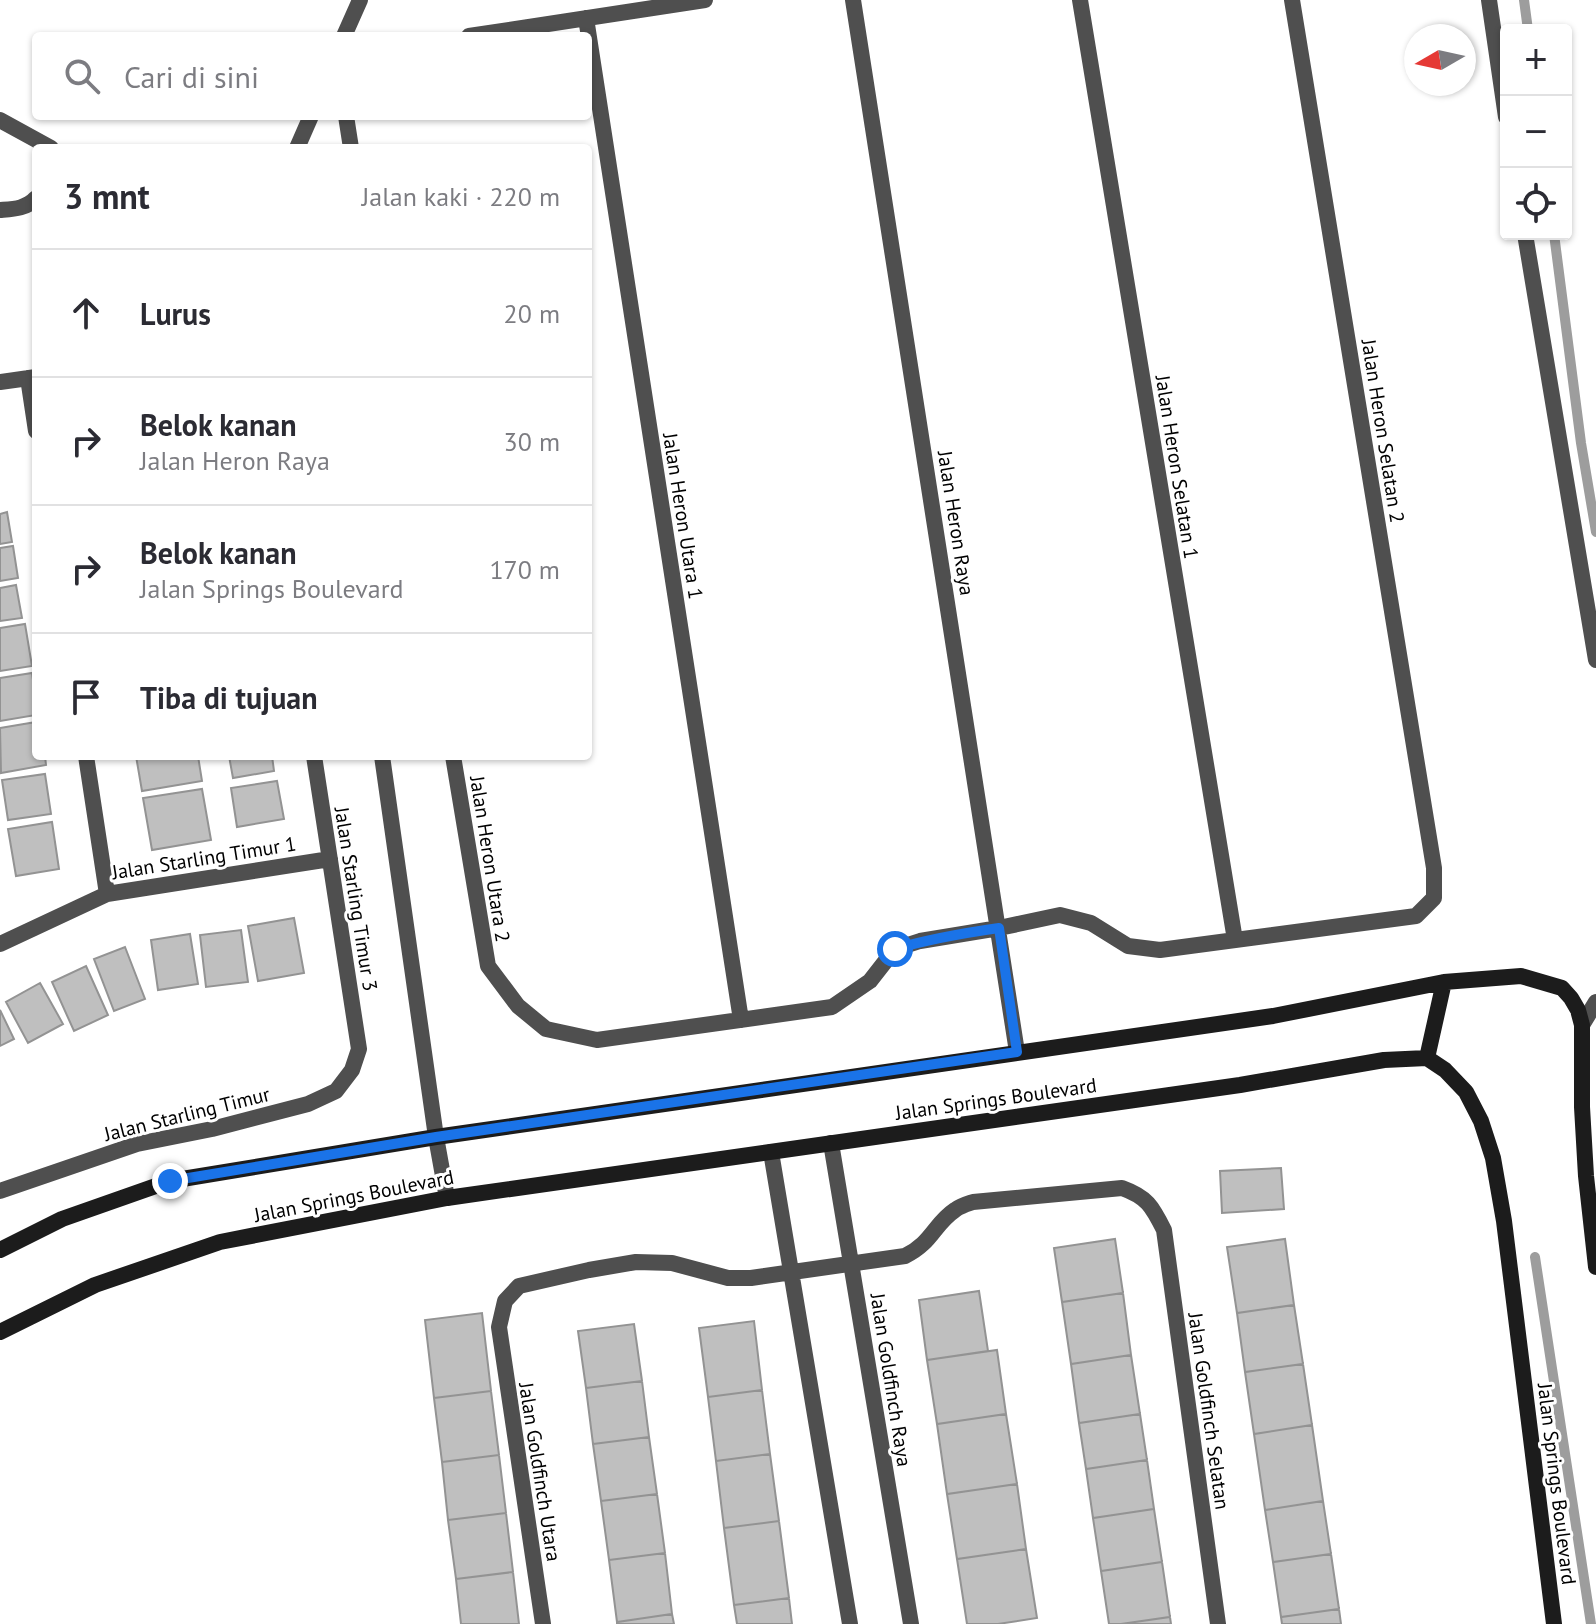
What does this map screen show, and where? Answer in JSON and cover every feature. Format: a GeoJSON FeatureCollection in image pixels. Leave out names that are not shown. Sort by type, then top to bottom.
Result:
{"type":"FeatureCollection","features":[{"type":"Feature","properties":{"kind":"main road","name":"Jalan Springs Boulevard"},"geometry":{"type":"LineString","coordinates":[[0,1250],[62,1219],[170,1181],[436,1137],[1273,1016],[1444,982],[1521,976],[1562,988],[1578,1010],[1582,1025],[1589,1070],[1582,1107],[1596,1267]]}},
{"type":"Feature","properties":{"kind":"main road"},"geometry":{"type":"LineString","coordinates":[[1427,1058],[1444,982]]}},
{"type":"Feature","properties":{"kind":"main road","name":"Jalan Springs Boulevard"},"geometry":{"type":"LineString","coordinates":[[0,1332],[95,1285],[220,1242],[447,1198],[1240,1085],[1384,1060],[1427,1058],[1445,1070],[1466,1092],[1481,1121],[1493,1158],[1504,1221],[1554,1624]]}},
{"type":"Feature","properties":{"kind":"street"},"geometry":{"type":"LineString","coordinates":[[346,32],[360,0]]}},
{"type":"Feature","properties":{"kind":"street"},"geometry":{"type":"LineString","coordinates":[[495,32],[705,0]]}},
{"type":"Feature","properties":{"kind":"street","name":"Jalan Heron Raya"},"geometry":{"type":"LineString","coordinates":[[853,0],[1017,1052]]}},
{"type":"Feature","properties":{"kind":"street","name":"Jalan Heron Selatan 1"},"geometry":{"type":"LineString","coordinates":[[1080,0],[1235,940]]}},
{"type":"Feature","properties":{"kind":"street","name":"Jalan Heron Selatan 2"},"geometry":{"type":"LineString","coordinates":[[1292,0],[1434,868]]}},
{"type":"Feature","properties":{"kind":"street"},"geometry":{"type":"LineString","coordinates":[[1489,0],[1503,96]]}},
{"type":"Feature","properties":{"kind":"street","name":"Jalan Heron Utara 1"},"geometry":{"type":"LineString","coordinates":[[586,18],[588,32]]}},
{"type":"Feature","properties":{"kind":"street","name":"Jalan Heron Utara 1"},"geometry":{"type":"LineString","coordinates":[[592,57],[741,1020]]}},
{"type":"Feature","properties":{"kind":"street"},"geometry":{"type":"LineString","coordinates":[[0,120],[44,144]]}},
{"type":"Feature","properties":{"kind":"street"},"geometry":{"type":"LineString","coordinates":[[299,144],[309,120]]}},
{"type":"Feature","properties":{"kind":"street"},"geometry":{"type":"LineString","coordinates":[[347,120],[350,144]]}},
{"type":"Feature","properties":{"kind":"street"},"geometry":{"type":"LineString","coordinates":[[0,210],[16,209],[32,202]]}},
{"type":"Feature","properties":{"kind":"street"},"geometry":{"type":"LineString","coordinates":[[1526,240],[1596,660]]}},
{"type":"Feature","properties":{"kind":"street"},"geometry":{"type":"LineString","coordinates":[[0,382],[32,378]]}},
{"type":"Feature","properties":{"kind":"street"},"geometry":{"type":"LineString","coordinates":[[87,760],[107,894]]}},
{"type":"Feature","properties":{"kind":"street","name":"Jalan Starling Timur 3"},"geometry":{"type":"LineString","coordinates":[[315,760],[359,1049]]}},
{"type":"Feature","properties":{"kind":"street"},"geometry":{"type":"LineString","coordinates":[[383,760],[447,1198]]}},
{"type":"Feature","properties":{"kind":"street","name":"Jalan Heron Utara 2"},"geometry":{"type":"LineString","coordinates":[[454,760],[488,966],[518,1006],[546,1029],[597,1040],[832,1007],[870,981],[895,949],[920,941],[1060,915],[1091,923],[1128,946],[1160,950],[1416,916],[1434,898],[1434,868]]}},
{"type":"Feature","properties":{"kind":"street","name":"Jalan Starling Timur 1"},"geometry":{"type":"LineString","coordinates":[[0,944],[107,894],[330,859]]}},
{"type":"Feature","properties":{"kind":"street"},"geometry":{"type":"LineString","coordinates":[[1582,1025],[1596,1002]]}},
{"type":"Feature","properties":{"kind":"street","name":"Jalan Starling Timur"},"geometry":{"type":"LineString","coordinates":[[0,1191],[137,1144],[212,1129],[308,1104],[336,1091],[352,1070],[359,1049]]}},
{"type":"Feature","properties":{"kind":"street","name":"Jalan Goldfinch Raya"},"geometry":{"type":"LineString","coordinates":[[831,1143],[911,1624]]}},
{"type":"Feature","properties":{"kind":"street"},"geometry":{"type":"LineString","coordinates":[[771,1152],[850,1624]]}},
{"type":"Feature","properties":{"kind":"street","name":"Jalan Goldfinch Selatan"},"geometry":{"type":"LineString","coordinates":[[851,1263],[905,1256],[919,1250],[950,1213],[973,1202],[1122,1188],[1138,1194],[1152,1206],[1164,1230],[1218,1624]]}},
{"type":"Feature","properties":{"kind":"street","name":"Jalan Goldfinch Utara"},"geometry":{"type":"LineString","coordinates":[[543,1624],[501,1352],[499,1327],[505,1301],[519,1286],[636,1262],[672,1263],[728,1278],[791,1272]]}},
{"type":"Feature","properties":{"kind":"street"},"geometry":{"type":"LineString","coordinates":[[791,1272],[851,1263]]}},
{"type":"Feature","properties":{"kind":"building"},"geometry":{"type":"Polygon","coordinates":[[[7,512],[12,542],[0,544],[0,514],[7,512]]]}},
{"type":"Feature","properties":{"kind":"building"},"geometry":{"type":"Polygon","coordinates":[[[13,546],[18,578],[0,581],[0,548],[13,546]]]}},
{"type":"Feature","properties":{"kind":"building"},"geometry":{"type":"Polygon","coordinates":[[[16,585],[22,618],[0,621],[0,588],[16,585]]]}},
{"type":"Feature","properties":{"kind":"building"},"geometry":{"type":"Polygon","coordinates":[[[25,624],[32,666],[0,671],[0,628],[25,624]]]}},
{"type":"Feature","properties":{"kind":"building"},"geometry":{"type":"Polygon","coordinates":[[[32,673],[32,716],[0,721],[0,678],[32,673]]]}},
{"type":"Feature","properties":{"kind":"building"},"geometry":{"type":"Polygon","coordinates":[[[32,723],[32,760],[45,760],[46,765],[1,773],[0,728],[32,723]]]}},
{"type":"Feature","properties":{"kind":"building"},"geometry":{"type":"Polygon","coordinates":[[[137,760],[199,760],[202,781],[142,791],[137,760]]]}},
{"type":"Feature","properties":{"kind":"building"},"geometry":{"type":"Polygon","coordinates":[[[230,760],[273,760],[274,771],[233,778],[230,760]]]}},
{"type":"Feature","properties":{"kind":"building"},"geometry":{"type":"Polygon","coordinates":[[[45,774],[51,814],[8,820],[2,780],[45,774]]]}},
{"type":"Feature","properties":{"kind":"building"},"geometry":{"type":"Polygon","coordinates":[[[277,781],[284,819],[237,827],[231,788],[277,781]]]}},
{"type":"Feature","properties":{"kind":"building"},"geometry":{"type":"Polygon","coordinates":[[[202,789],[211,840],[152,850],[143,798],[202,789]]]}},
{"type":"Feature","properties":{"kind":"building"},"geometry":{"type":"Polygon","coordinates":[[[52,822],[59,869],[16,876],[8,829],[52,822]]]}},
{"type":"Feature","properties":{"kind":"building"},"geometry":{"type":"Polygon","coordinates":[[[294,918],[304,973],[258,981],[248,926],[294,918]]]}},
{"type":"Feature","properties":{"kind":"building"},"geometry":{"type":"Polygon","coordinates":[[[241,930],[248,982],[206,987],[200,935],[241,930]]]}},
{"type":"Feature","properties":{"kind":"building"},"geometry":{"type":"Polygon","coordinates":[[[190,934],[198,984],[158,990],[151,940],[190,934]]]}},
{"type":"Feature","properties":{"kind":"building"},"geometry":{"type":"Polygon","coordinates":[[[125,947],[145,999],[114,1011],[94,959],[125,947]]]}},
{"type":"Feature","properties":{"kind":"building"},"geometry":{"type":"Polygon","coordinates":[[[86,966],[108,1015],[74,1031],[52,982],[86,966]]]}},
{"type":"Feature","properties":{"kind":"building"},"geometry":{"type":"Polygon","coordinates":[[[40,983],[63,1024],[28,1043],[6,1002],[40,983]]]}},
{"type":"Feature","properties":{"kind":"building"},"geometry":{"type":"Polygon","coordinates":[[[0,1010],[14,1039],[0,1046],[0,1010]]]}},
{"type":"Feature","properties":{"kind":"building"},"geometry":{"type":"Polygon","coordinates":[[[1281,1168],[1284,1209],[1222,1213],[1220,1171],[1281,1168]]]}},
{"type":"Feature","properties":{"kind":"building"},"geometry":{"type":"Polygon","coordinates":[[[1115,1239],[1123,1293],[1062,1302],[1054,1248],[1115,1239]]]}},
{"type":"Feature","properties":{"kind":"building"},"geometry":{"type":"Polygon","coordinates":[[[1285,1239],[1294,1305],[1237,1313],[1227,1247],[1285,1239]]]}},
{"type":"Feature","properties":{"kind":"building"},"geometry":{"type":"Polygon","coordinates":[[[979,1291],[988,1351],[927,1360],[919,1300],[979,1291]]]}},
{"type":"Feature","properties":{"kind":"building"},"geometry":{"type":"Polygon","coordinates":[[[1123,1293],[1131,1355],[1071,1364],[1062,1302],[1123,1293]]]}},
{"type":"Feature","properties":{"kind":"building"},"geometry":{"type":"Polygon","coordinates":[[[1294,1305],[1303,1364],[1245,1372],[1237,1313],[1294,1305]]]}},
{"type":"Feature","properties":{"kind":"building"},"geometry":{"type":"Polygon","coordinates":[[[482,1313],[491,1391],[434,1398],[425,1320],[482,1313]]]}},
{"type":"Feature","properties":{"kind":"building"},"geometry":{"type":"Polygon","coordinates":[[[754,1321],[762,1390],[708,1397],[699,1328],[754,1321]]]}},
{"type":"Feature","properties":{"kind":"building"},"geometry":{"type":"Polygon","coordinates":[[[634,1324],[642,1381],[586,1388],[578,1331],[634,1324]]]}},
{"type":"Feature","properties":{"kind":"building"},"geometry":{"type":"Polygon","coordinates":[[[997,1350],[1006,1414],[937,1424],[927,1360],[997,1350]]]}},
{"type":"Feature","properties":{"kind":"building"},"geometry":{"type":"Polygon","coordinates":[[[1131,1355],[1140,1414],[1079,1423],[1071,1364],[1131,1355]]]}},
{"type":"Feature","properties":{"kind":"building"},"geometry":{"type":"Polygon","coordinates":[[[1303,1364],[1312,1425],[1254,1434],[1245,1372],[1303,1364]]]}},
{"type":"Feature","properties":{"kind":"building"},"geometry":{"type":"Polygon","coordinates":[[[642,1381],[649,1437],[593,1444],[586,1388],[642,1381]]]}},
{"type":"Feature","properties":{"kind":"building"},"geometry":{"type":"Polygon","coordinates":[[[762,1390],[770,1454],[716,1461],[708,1397],[762,1390]]]}},
{"type":"Feature","properties":{"kind":"building"},"geometry":{"type":"Polygon","coordinates":[[[491,1391],[499,1455],[442,1462],[434,1398],[491,1391]]]}},
{"type":"Feature","properties":{"kind":"building"},"geometry":{"type":"Polygon","coordinates":[[[1006,1414],[1017,1484],[947,1494],[937,1424],[1006,1414]]]}},
{"type":"Feature","properties":{"kind":"building"},"geometry":{"type":"Polygon","coordinates":[[[1140,1414],[1147,1460],[1086,1469],[1079,1423],[1140,1414]]]}},
{"type":"Feature","properties":{"kind":"building"},"geometry":{"type":"Polygon","coordinates":[[[1312,1425],[1323,1501],[1265,1510],[1254,1434],[1312,1425]]]}},
{"type":"Feature","properties":{"kind":"building"},"geometry":{"type":"Polygon","coordinates":[[[649,1437],[657,1494],[601,1501],[593,1444],[649,1437]]]}},
{"type":"Feature","properties":{"kind":"building"},"geometry":{"type":"Polygon","coordinates":[[[770,1454],[779,1521],[724,1528],[716,1461],[770,1454]]]}},
{"type":"Feature","properties":{"kind":"building"},"geometry":{"type":"Polygon","coordinates":[[[499,1455],[506,1513],[448,1520],[442,1462],[499,1455]]]}},
{"type":"Feature","properties":{"kind":"building"},"geometry":{"type":"Polygon","coordinates":[[[1147,1460],[1154,1509],[1093,1518],[1086,1469],[1147,1460]]]}},
{"type":"Feature","properties":{"kind":"building"},"geometry":{"type":"Polygon","coordinates":[[[1017,1484],[1026,1549],[957,1559],[947,1494],[1017,1484]]]}},
{"type":"Feature","properties":{"kind":"building"},"geometry":{"type":"Polygon","coordinates":[[[657,1494],[665,1553],[609,1560],[601,1501],[657,1494]]]}},
{"type":"Feature","properties":{"kind":"building"},"geometry":{"type":"Polygon","coordinates":[[[1323,1501],[1331,1554],[1273,1562],[1265,1510],[1323,1501]]]}},
{"type":"Feature","properties":{"kind":"building"},"geometry":{"type":"Polygon","coordinates":[[[1154,1509],[1162,1562],[1101,1571],[1093,1518],[1154,1509]]]}},
{"type":"Feature","properties":{"kind":"building"},"geometry":{"type":"Polygon","coordinates":[[[506,1513],[513,1572],[456,1579],[448,1520],[506,1513]]]}},
{"type":"Feature","properties":{"kind":"building"},"geometry":{"type":"Polygon","coordinates":[[[779,1521],[789,1598],[734,1605],[724,1528],[779,1521]]]}},
{"type":"Feature","properties":{"kind":"building"},"geometry":{"type":"Polygon","coordinates":[[[1026,1549],[1037,1618],[998,1624],[967,1624],[957,1559],[1026,1549]]]}},
{"type":"Feature","properties":{"kind":"building"},"geometry":{"type":"Polygon","coordinates":[[[665,1553],[672,1614],[617,1622],[609,1560],[665,1553]]]}},
{"type":"Feature","properties":{"kind":"building"},"geometry":{"type":"Polygon","coordinates":[[[1331,1554],[1339,1609],[1281,1617],[1273,1562],[1331,1554]]]}},
{"type":"Feature","properties":{"kind":"building"},"geometry":{"type":"Polygon","coordinates":[[[1162,1562],[1170,1617],[1109,1624],[1101,1571],[1162,1562]]]}},
{"type":"Feature","properties":{"kind":"building"},"geometry":{"type":"Polygon","coordinates":[[[513,1572],[519,1624],[461,1624],[456,1579],[513,1572]]]}},
{"type":"Feature","properties":{"kind":"building"},"geometry":{"type":"Polygon","coordinates":[[[789,1598],[792,1624],[737,1624],[734,1605],[789,1598]]]}},
{"type":"Feature","properties":{"kind":"building"},"geometry":{"type":"Polygon","coordinates":[[[1339,1609],[1341,1624],[1282,1624],[1281,1617],[1339,1609]]]}},
{"type":"Feature","properties":{"kind":"building"},"geometry":{"type":"Polygon","coordinates":[[[672,1614],[674,1624],[617,1624],[617,1622],[672,1614]]]}},
{"type":"Feature","properties":{"kind":"building"},"geometry":{"type":"Polygon","coordinates":[[[1170,1617],[1171,1624],[1121,1624],[1170,1617]]]}},
{"type":"Feature","properties":{"kind":"waterway"},"geometry":{"type":"LineString","coordinates":[[1524,0],[1527,24]]}},
{"type":"Feature","properties":{"kind":"waterway"},"geometry":{"type":"LineString","coordinates":[[1555,240],[1581,443],[1596,532]]}},
{"type":"Feature","properties":{"kind":"waterway"},"geometry":{"type":"LineString","coordinates":[[1535,1257],[1591,1624]]}},
{"type":"Feature","properties":{"kind":"route"},"geometry":{"type":"LineString","coordinates":[[170,1181],[436,1137],[1017,1052],[999,928],[920,941],[895,949]]}}]}
